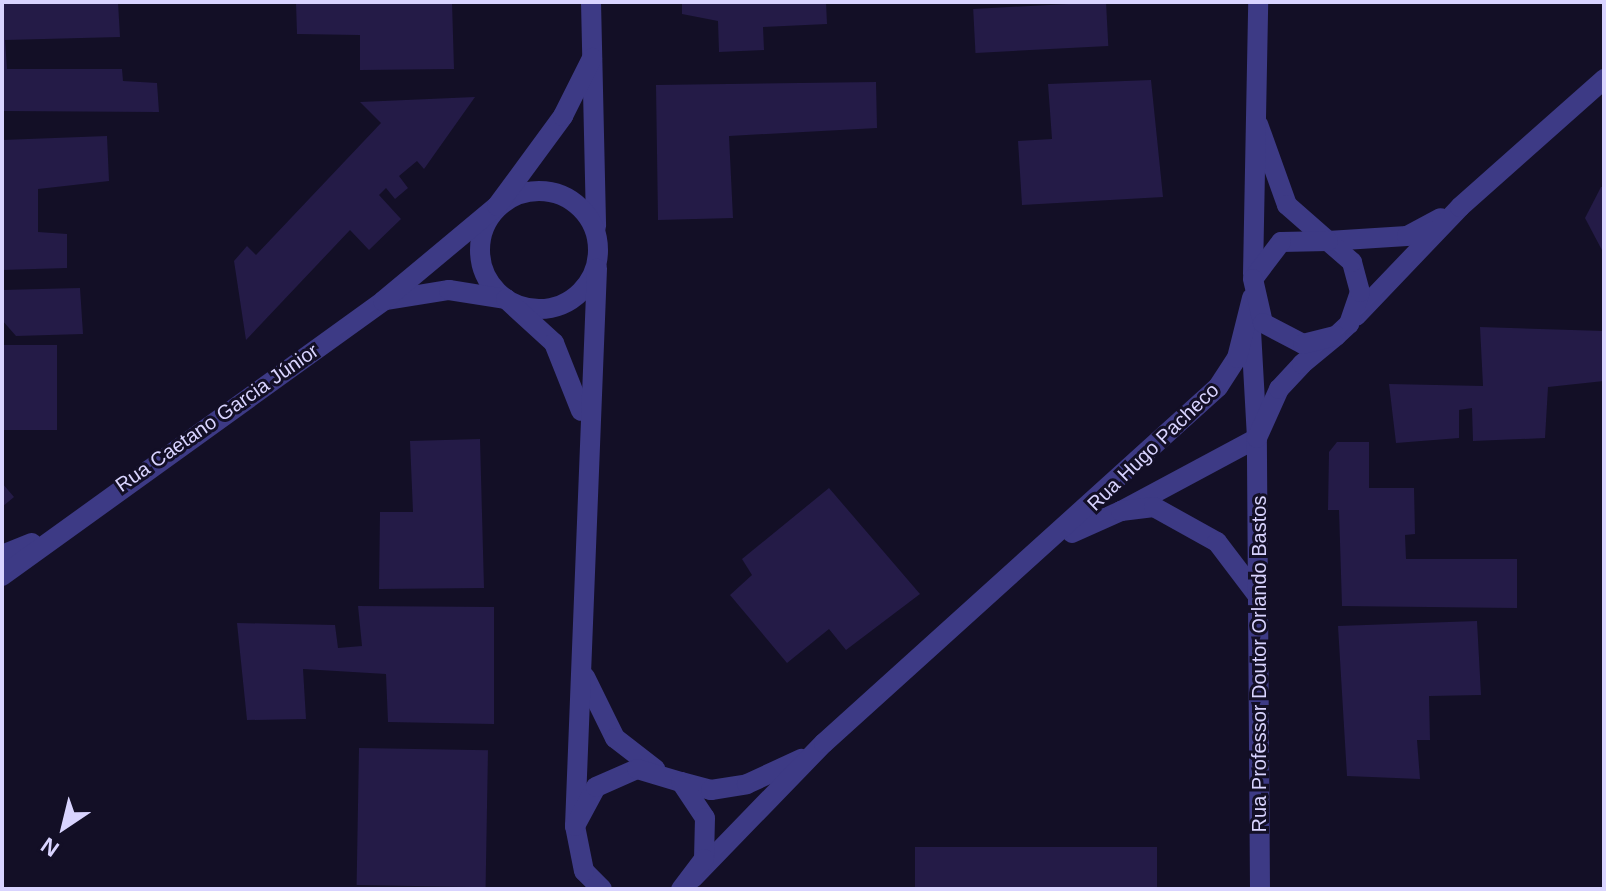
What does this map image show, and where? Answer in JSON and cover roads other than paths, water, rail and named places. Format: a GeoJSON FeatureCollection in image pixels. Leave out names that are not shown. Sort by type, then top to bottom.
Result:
{"type":"FeatureCollection","features":[{"type":"Feature","properties":{"kind":"street"},"geometry":{"type":"LineString","coordinates":[[578,889],[575,826],[587,435],[597,268],[591,2]]}},
{"type":"Feature","properties":{"kind":"street"},"geometry":{"type":"LineString","coordinates":[[1258,2],[1253,286],[1263,323],[1288,341],[1342,330],[1460,207],[1604,79]]}},
{"type":"Feature","properties":{"kind":"street"},"geometry":{"type":"LineString","coordinates":[[587,435],[568,363],[486,276],[480,247],[497,206],[563,116],[592,58]]}},
{"type":"Feature","properties":{"kind":"street"},"geometry":{"type":"LineString","coordinates":[[1258,124],[1287,205],[1328,241],[1359,276],[1342,330]]}},
{"type":"Feature","properties":{"kind":"street"},"geometry":{"type":"LineString","coordinates":[[497,206],[523,192],[553,192],[586,212],[596,230]]}},
{"type":"Feature","properties":{"kind":"street","name":"Rua Caetano Garcia Júnior"},"geometry":{"type":"LineString","coordinates":[[2,576],[51,535],[383,301],[497,206]]}},
{"type":"Feature","properties":{"kind":"street"},"geometry":{"type":"LineString","coordinates":[[1253,286],[1281,242],[1407,236],[1460,207]]}},
{"type":"Feature","properties":{"kind":"street"},"geometry":{"type":"LineString","coordinates":[[506,299],[541,310],[560,306],[576,297],[597,268]]}},
{"type":"Feature","properties":{"kind":"street","name":"Rua Hugo Pacheco"},"geometry":{"type":"LineString","coordinates":[[687,883],[824,743],[1050,543],[1218,387],[1250,321],[1253,286]]}},
{"type":"Feature","properties":{"kind":"street","name":"Rua Caetano Garcia Júnior"},"geometry":{"type":"LineString","coordinates":[[383,301],[449,290],[506,299]]}},
{"type":"Feature","properties":{"kind":"street","name":"Rua Professor Doutor Orlando Bastos"},"geometry":{"type":"LineString","coordinates":[[1250,321],[1257,438],[1260,599],[1260,889]]}},
{"type":"Feature","properties":{"kind":"street","name":"Rua Professor Doutor Orlando Bastos"},"geometry":{"type":"LineString","coordinates":[[1257,438],[1279,389],[1342,330]]}},
{"type":"Feature","properties":{"kind":"street","name":"Rua Hugo Pacheco"},"geometry":{"type":"LineString","coordinates":[[1050,543],[1121,511],[1257,438]]}},
{"type":"Feature","properties":{"kind":"street","name":"Rua Hugo Pacheco"},"geometry":{"type":"LineString","coordinates":[[1121,511],[1154,507],[1189,522],[1239,565],[1260,599]]}},
{"type":"Feature","properties":{"kind":"street","name":"Rua Caetano Garcia Júnior"},"geometry":{"type":"LineString","coordinates":[[2,555],[51,535]]}},
{"type":"Feature","properties":{"kind":"street"},"geometry":{"type":"LineString","coordinates":[[581,657],[615,738],[660,773]]}},
{"type":"Feature","properties":{"kind":"street","name":"Rua Hugo Pacheco"},"geometry":{"type":"LineString","coordinates":[[660,773],[711,790],[747,784],[824,743]]}},
{"type":"Feature","properties":{"kind":"street"},"geometry":{"type":"LineString","coordinates":[[575,826],[596,787],[637,769],[660,773]]}},
{"type":"Feature","properties":{"kind":"street"},"geometry":{"type":"LineString","coordinates":[[681,782],[707,828],[687,883]]}},
{"type":"Feature","properties":{"kind":"street"},"geometry":{"type":"LineString","coordinates":[[575,849],[602,889]]}}]}
